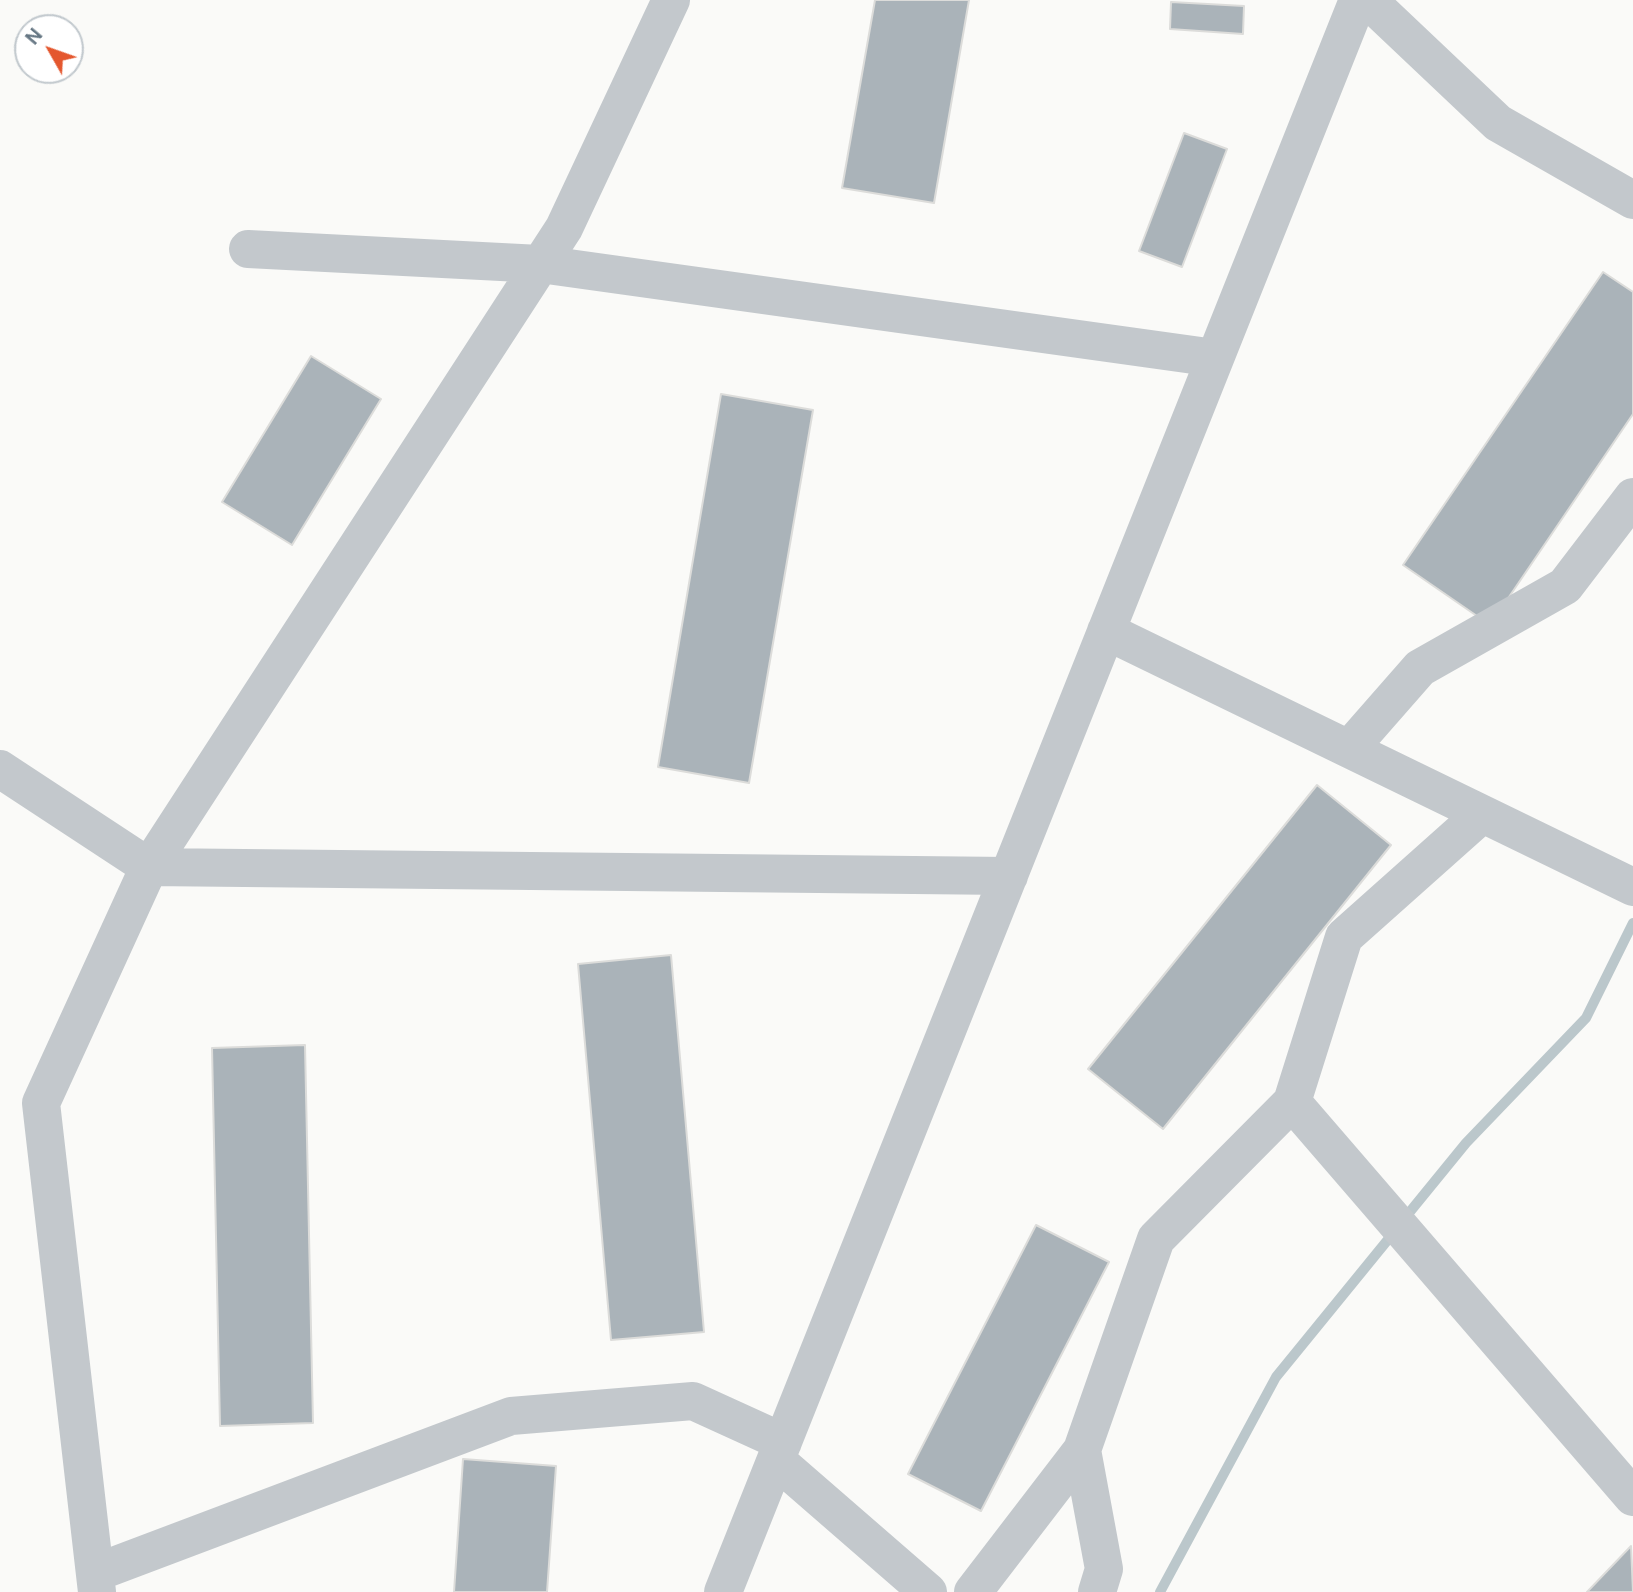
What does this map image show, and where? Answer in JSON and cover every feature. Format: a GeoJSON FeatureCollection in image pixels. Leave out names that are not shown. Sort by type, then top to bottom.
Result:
{"type":"FeatureCollection","features":[{"type":"Feature","properties":{"kind":"lane"},"geometry":{"type":"LineString","coordinates":[[671,0],[564,228],[149,867],[41,1103],[96,1582],[511,1416],[693,1401],[780,1451],[928,1592]]}},
{"type":"Feature","properties":{"kind":"lane"},"geometry":{"type":"LineString","coordinates":[[723,1592],[1358,0]]}},
{"type":"Feature","properties":{"kind":"lane"},"geometry":{"type":"LineString","coordinates":[[1368,0],[1499,123],[1633,200]]}},
{"type":"Feature","properties":{"kind":"lane"},"geometry":{"type":"LineString","coordinates":[[248,249],[540,264],[1215,358]]}},
{"type":"Feature","properties":{"kind":"lane"},"geometry":{"type":"LineString","coordinates":[[1349,749],[1420,668],[1565,586],[1633,498]]}},
{"type":"Feature","properties":{"kind":"lane"},"geometry":{"type":"LineString","coordinates":[[1107,631],[1633,887]]}},
{"type":"Feature","properties":{"kind":"lane"},"geometry":{"type":"LineString","coordinates":[[0,769],[149,867],[1009,876]]}},
{"type":"Feature","properties":{"kind":"lane"},"geometry":{"type":"LineString","coordinates":[[973,1592],[1082,1450],[1156,1239],[1292,1102],[1345,937],[1482,814]]}},
{"type":"Feature","properties":{"kind":"lane"},"geometry":{"type":"LineString","coordinates":[[1292,1102],[1633,1497]]}},
{"type":"Feature","properties":{"kind":"lane"},"geometry":{"type":"LineString","coordinates":[[1082,1450],[1104,1569],[1097,1592]]}},
{"type":"Feature","properties":{"kind":"building"},"geometry":{"type":"Polygon","coordinates":[[[875,0],[969,0],[934,203],[842,188],[875,0]]]}},
{"type":"Feature","properties":{"kind":"building"},"geometry":{"type":"Polygon","coordinates":[[[1171,2],[1244,6],[1243,34],[1170,29],[1171,2]]]}},
{"type":"Feature","properties":{"kind":"building"},"geometry":{"type":"Polygon","coordinates":[[[1184,133],[1227,149],[1182,267],[1139,251],[1184,133]]]}},
{"type":"Feature","properties":{"kind":"building"},"geometry":{"type":"Polygon","coordinates":[[[1603,272],[1633,292],[1633,414],[1490,625],[1403,565],[1603,272]]]}},
{"type":"Feature","properties":{"kind":"building"},"geometry":{"type":"Polygon","coordinates":[[[311,356],[381,399],[292,545],[222,502],[311,356]]]}},
{"type":"Feature","properties":{"kind":"building"},"geometry":{"type":"Polygon","coordinates":[[[721,394],[813,410],[749,783],[658,767],[721,394]]]}},
{"type":"Feature","properties":{"kind":"building"},"geometry":{"type":"Polygon","coordinates":[[[1317,785],[1391,845],[1163,1129],[1088,1069],[1317,785]]]}},
{"type":"Feature","properties":{"kind":"building"},"geometry":{"type":"Polygon","coordinates":[[[671,955],[704,1332],[611,1340],[578,964],[671,955]]]}},
{"type":"Feature","properties":{"kind":"building"},"geometry":{"type":"Polygon","coordinates":[[[305,1045],[313,1423],[220,1426],[212,1048],[305,1045]]]}},
{"type":"Feature","properties":{"kind":"building"},"geometry":{"type":"Polygon","coordinates":[[[1036,1225],[1109,1262],[981,1511],[908,1474],[1036,1225]]]}},
{"type":"Feature","properties":{"kind":"building"},"geometry":{"type":"Polygon","coordinates":[[[463,1459],[556,1466],[547,1592],[454,1592],[463,1459]]]}},
{"type":"Feature","properties":{"kind":"building"},"geometry":{"type":"Polygon","coordinates":[[[1631,1546],[1633,1592],[1587,1592],[1631,1546]]]}},
{"type":"Feature","properties":{"kind":"waterway"},"geometry":{"type":"LineString","coordinates":[[1404,1219],[1466,1143],[1586,1018],[1633,923]]}},
{"type":"Feature","properties":{"kind":"waterway"},"geometry":{"type":"LineString","coordinates":[[1160,1592],[1276,1377],[1395,1231]]}}]}
